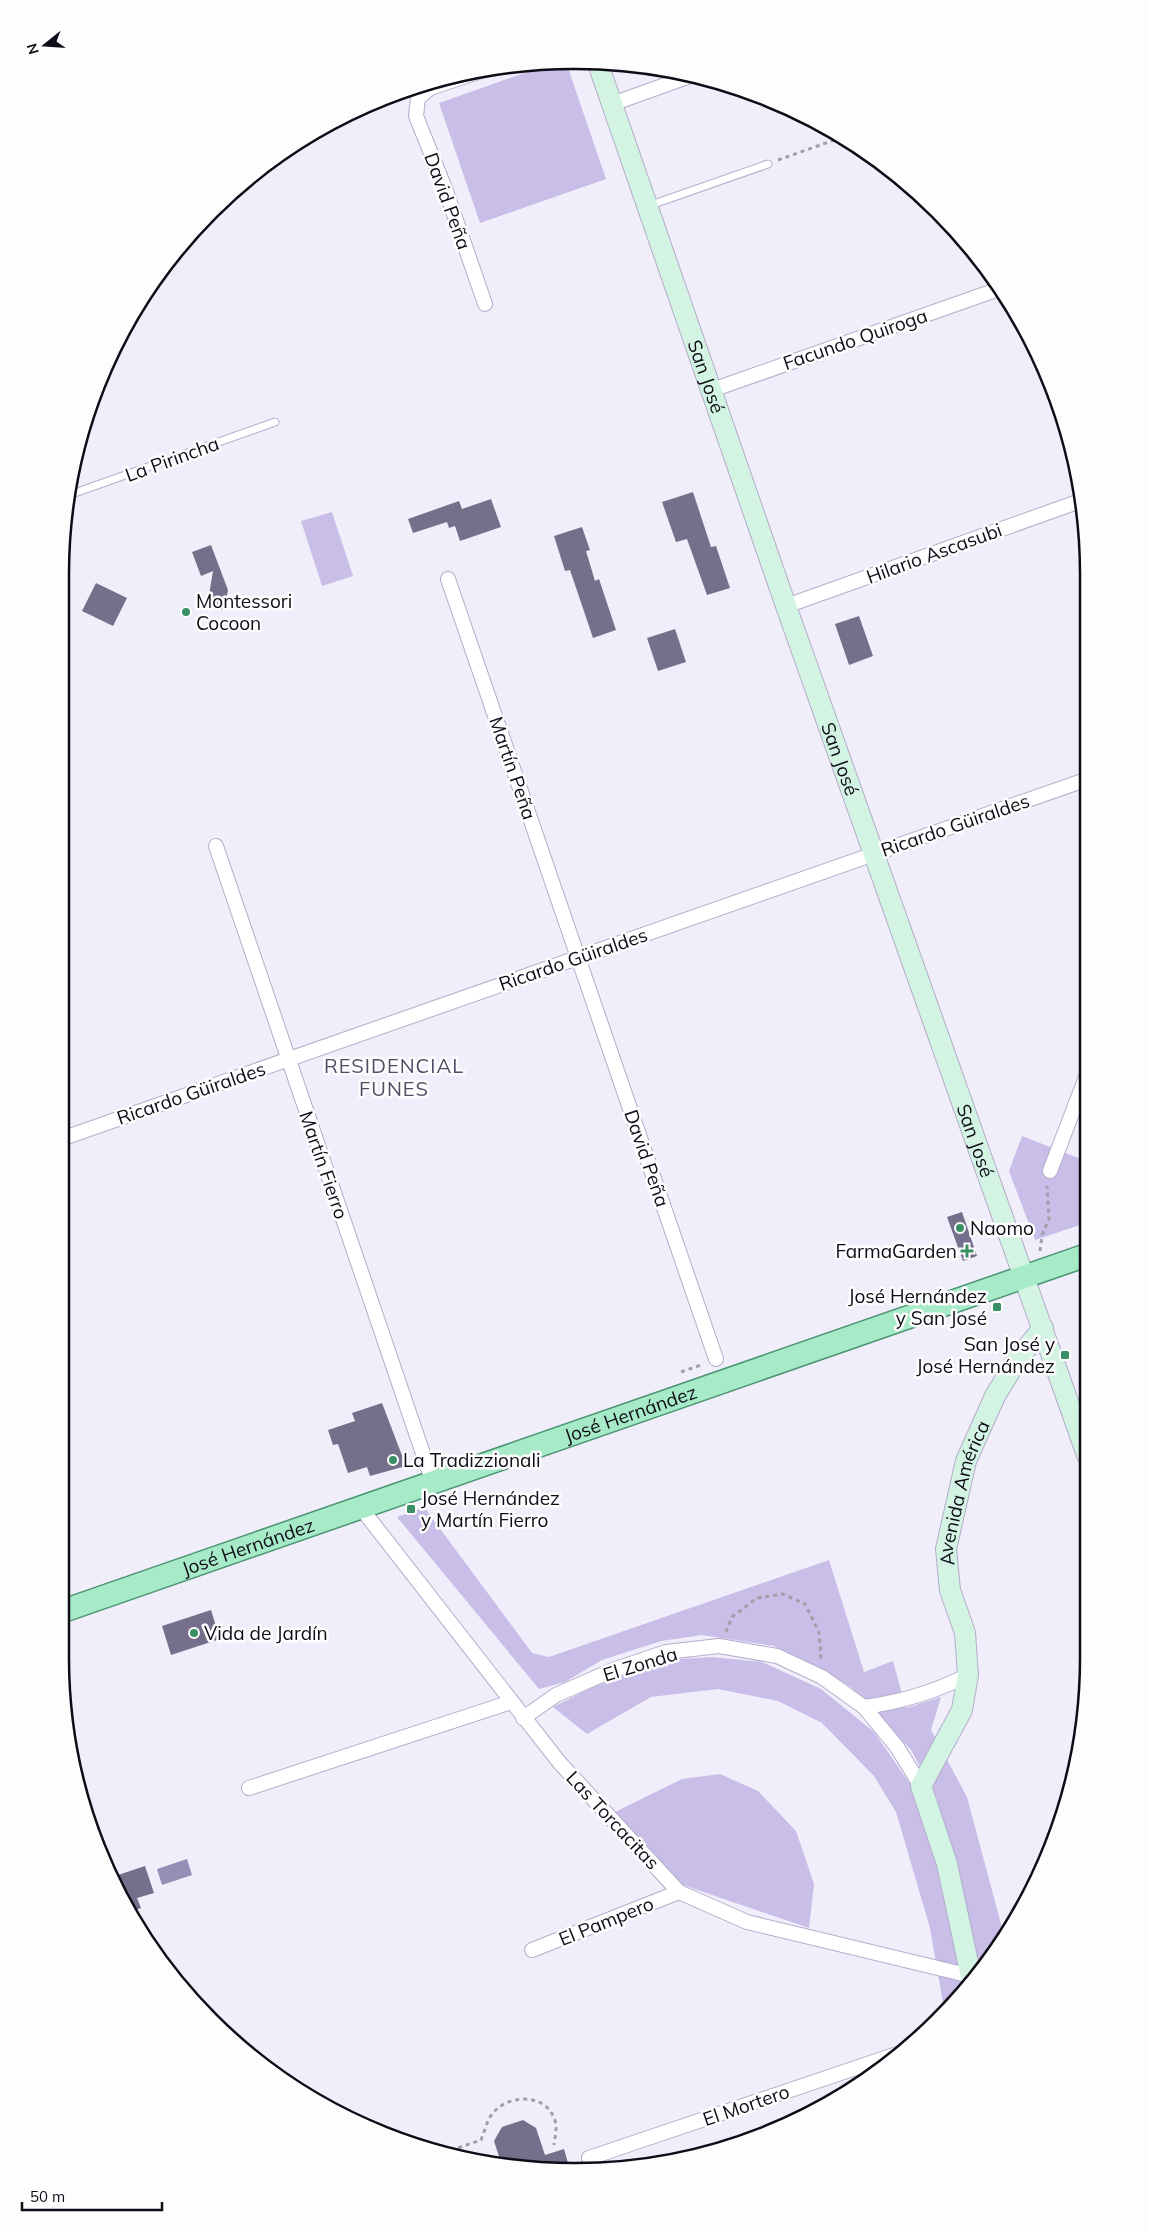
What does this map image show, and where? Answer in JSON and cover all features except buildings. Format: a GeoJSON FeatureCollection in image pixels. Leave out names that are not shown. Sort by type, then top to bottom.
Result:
{"type":"FeatureCollection","features":[{"type":"Feature","properties":{"kind":"main road","name":"José Hernández"},"geometry":{"type":"LineString","coordinates":[[69,1609],[1080,1256]]}},
{"type":"Feature","properties":{"kind":"street","name":"San José"},"geometry":{"type":"LineString","coordinates":[[600,70],[874,854],[1033,1273],[1043,1328],[1080,1435]]}},
{"type":"Feature","properties":{"kind":"street"},"geometry":{"type":"LineString","coordinates":[[612,104],[680,80]]}},
{"type":"Feature","properties":{"kind":"street","name":"David Peña"},"geometry":{"type":"LineString","coordinates":[[425,92],[418,98],[416,116],[446,191],[485,304]]}},
{"type":"Feature","properties":{"kind":"street","name":"Facundo Quiroga"},"geometry":{"type":"LineString","coordinates":[[712,390],[993,291]]}},
{"type":"Feature","properties":{"kind":"street","name":"Hilario Ascasubi"},"geometry":{"type":"LineString","coordinates":[[786,606],[1075,503]]}},
{"type":"Feature","properties":{"kind":"street","name":"Martín Peña"},"geometry":{"type":"LineString","coordinates":[[448,579],[578,958]]}},
{"type":"Feature","properties":{"kind":"street","name":"Ricardo Güiraldes"},"geometry":{"type":"LineString","coordinates":[[69,1135],[1080,782]]}},
{"type":"Feature","properties":{"kind":"street","name":"Martín Fierro"},"geometry":{"type":"LineString","coordinates":[[216,846],[433,1483]]}},
{"type":"Feature","properties":{"kind":"street","name":"David Peña"},"geometry":{"type":"LineString","coordinates":[[578,958],[716,1359]]}},
{"type":"Feature","properties":{"kind":"street"},"geometry":{"type":"LineString","coordinates":[[1050,1171],[1080,1094]]}},
{"type":"Feature","properties":{"kind":"street","name":"Avenida América"},"geometry":{"type":"LineString","coordinates":[[921,1786],[962,1710],[968,1674],[965,1633],[950,1590],[946,1550],[966,1461],[995,1396],[1017,1360],[1043,1328]]}},
{"type":"Feature","properties":{"kind":"street","name":"Las Torcacitas"},"geometry":{"type":"LineString","coordinates":[[361,1508],[559,1762],[679,1892],[747,1922],[966,1977]]}},
{"type":"Feature","properties":{"kind":"street","name":"El Zonda"},"geometry":{"type":"LineString","coordinates":[[523,1718],[556,1695],[613,1670],[666,1652],[719,1646],[777,1656],[822,1677],[864,1707],[897,1747],[921,1786]]}},
{"type":"Feature","properties":{"kind":"street"},"geometry":{"type":"LineString","coordinates":[[864,1707],[889,1704],[944,1687],[968,1674]]}},
{"type":"Feature","properties":{"kind":"street"},"geometry":{"type":"LineString","coordinates":[[249,1788],[511,1702]]}},
{"type":"Feature","properties":{"kind":"street"},"geometry":{"type":"LineString","coordinates":[[921,1786],[947,1864],[970,1973]]}},
{"type":"Feature","properties":{"kind":"street","name":"El Pampero"},"geometry":{"type":"LineString","coordinates":[[532,1950],[679,1892]]}},
{"type":"Feature","properties":{"kind":"street","name":"El Mortero"},"geometry":{"type":"LineString","coordinates":[[589,2158],[882,2059]]}},
{"type":"Feature","properties":{"kind":"lane"},"geometry":{"type":"LineString","coordinates":[[648,206],[768,164]]}},
{"type":"Feature","properties":{"kind":"lane","name":"La Pirincha"},"geometry":{"type":"LineString","coordinates":[[75,493],[275,422]]}},
{"type":"Feature","properties":{"kind":"path"},"geometry":{"type":"LineString","coordinates":[[768,164],[833,141]]}},
{"type":"Feature","properties":{"kind":"path"},"geometry":{"type":"LineString","coordinates":[[1033,1273],[1040,1250],[1042,1235],[1050,1219],[1047,1185],[1050,1171]]}},
{"type":"Feature","properties":{"kind":"path"},"geometry":{"type":"LineString","coordinates":[[681,1372],[716,1359]]}},
{"type":"Feature","properties":{"kind":"path"},"geometry":{"type":"LineString","coordinates":[[719,1646],[732,1617],[758,1598],[783,1594],[805,1604],[819,1632],[822,1677]]}},
{"type":"Feature","properties":{"kind":"path"},"geometry":{"type":"LineString","coordinates":[[454,2149],[481,2140],[490,2116],[505,2103],[524,2098],[543,2102],[554,2117],[557,2129],[554,2145]]}},
{"type":"Feature","properties":{"kind":"shaded area"},"geometry":{"type":"Polygon","coordinates":[[[568,69],[606,179],[480,223],[439,103],[530,71],[568,69]]]}},
{"type":"Feature","properties":{"kind":"shaded area"},"geometry":{"type":"Polygon","coordinates":[[[332,512],[353,576],[322,586],[301,521],[332,512]]]}},
{"type":"Feature","properties":{"kind":"shaded area"},"geometry":{"type":"Polygon","coordinates":[[[1022,1136],[1080,1159],[1080,1225],[1035,1240],[1009,1171],[1022,1136]]]}},
{"type":"Feature","properties":{"kind":"shaded area"},"geometry":{"type":"Polygon","coordinates":[[[424,1507],[532,1653],[549,1657],[829,1560],[864,1672],[893,1661],[906,1708],[941,1697],[931,1730],[967,1797],[1002,1927],[977,1964],[937,1798],[911,1750],[851,1687],[815,1665],[774,1646],[702,1635],[661,1641],[602,1660],[565,1682],[539,1689],[397,1517],[424,1507]]]}},
{"type":"Feature","properties":{"kind":"shaded area"},"geometry":{"type":"Polygon","coordinates":[[[712,1657],[762,1662],[821,1689],[874,1732],[917,1794],[948,1901],[963,1981],[943,2003],[930,1928],[896,1812],[874,1776],[822,1723],[778,1701],[718,1689],[651,1697],[587,1734],[553,1707],[593,1687],[664,1660],[712,1657]]]}},
{"type":"Feature","properties":{"kind":"shaded area"},"geometry":{"type":"Polygon","coordinates":[[[720,1774],[758,1791],[796,1831],[814,1884],[809,1928],[683,1885],[615,1812],[682,1779],[720,1774]]]}},
{"type":"Feature","properties":{"kind":"shaded area"},"geometry":{"type":"Polygon","coordinates":[[[187,1859],[192,1875],[162,1885],[157,1869],[187,1859]]]}},
{"type":"Feature","properties":{"kind":"place","name":"Montessori Cocoon"},"geometry":{"type":"Point","coordinates":[186,612]}},
{"type":"Feature","properties":{"kind":"place","name":"Naomo"},"geometry":{"type":"Point","coordinates":[960,1228]}},
{"type":"Feature","properties":{"kind":"place","name":"FarmaGarden"},"geometry":{"type":"Point","coordinates":[967,1251]}},
{"type":"Feature","properties":{"kind":"place","name":"José Hernández y San José"},"geometry":{"type":"Point","coordinates":[997,1307]}},
{"type":"Feature","properties":{"kind":"place","name":"San José y José Hernández"},"geometry":{"type":"Point","coordinates":[1065,1355]}},
{"type":"Feature","properties":{"kind":"place","name":"La Tradizzionali"},"geometry":{"type":"Point","coordinates":[393,1460]}},
{"type":"Feature","properties":{"kind":"place","name":"José Hernández y Martín Fierro"},"geometry":{"type":"Point","coordinates":[411,1509]}},
{"type":"Feature","properties":{"kind":"place","name":"Vida de Jardín"},"geometry":{"type":"Point","coordinates":[194,1633]}},
{"type":"Feature","properties":{"kind":"district","name":"RESIDENCIAL FUNES"},"geometry":{"type":"Point","coordinates":[394,1078]}}]}
